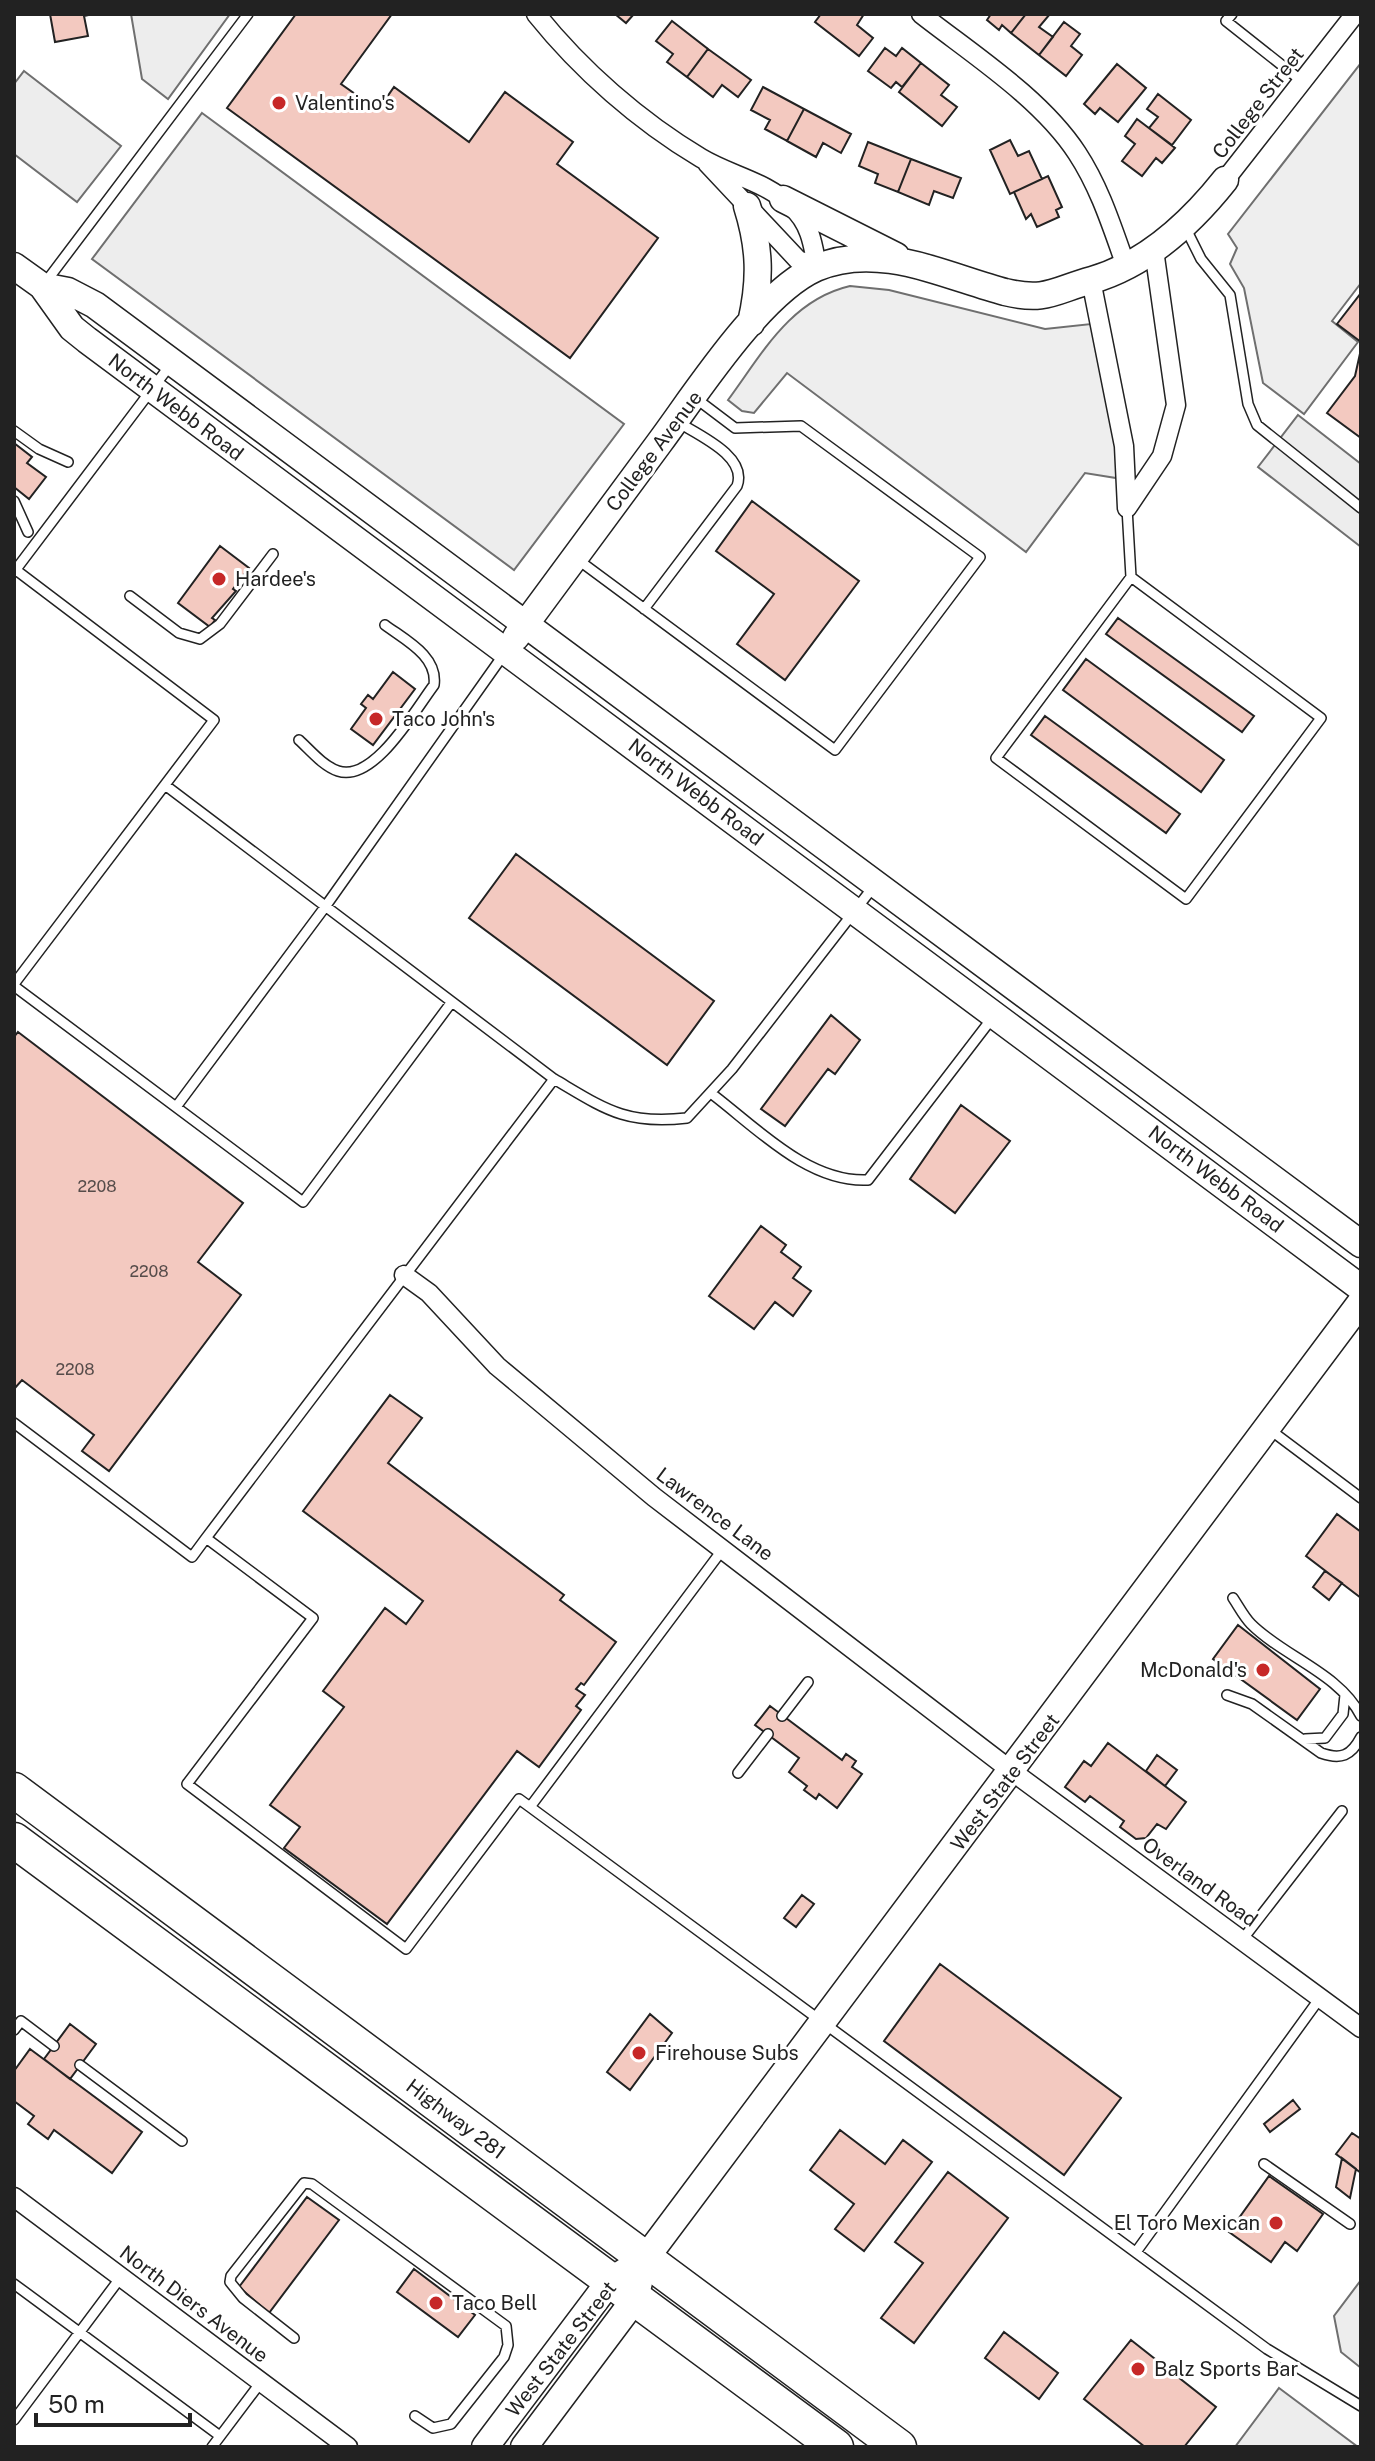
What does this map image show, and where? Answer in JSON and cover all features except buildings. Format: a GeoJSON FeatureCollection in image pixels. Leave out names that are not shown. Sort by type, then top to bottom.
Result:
{"type":"FeatureCollection","features":[{"type":"Feature","properties":{"kind":"highway","name":"Highway 281"},"geometry":{"type":"LineString","coordinates":[[14,1790],[899,2447]]}},
{"type":"Feature","properties":{"kind":"highway","name":"Highway 281"},"geometry":{"type":"LineString","coordinates":[[14,1840],[836,2447]]}},
{"type":"Feature","properties":{"kind":"main road"},"geometry":{"type":"LineString","coordinates":[[817,267],[854,259],[914,265],[1007,292],[1050,296],[1091,280],[1108,277],[1154,250],[1184,225],[1225,180]]}},
{"type":"Feature","properties":{"kind":"main road"},"geometry":{"type":"LineString","coordinates":[[783,199],[914,265]]}},
{"type":"Feature","properties":{"kind":"main road"},"geometry":{"type":"LineString","coordinates":[[747,206],[758,240],[760,272],[751,324]]}},
{"type":"Feature","properties":{"kind":"main road","name":"North Webb Road"},"geometry":{"type":"LineString","coordinates":[[14,266],[42,286],[72,328],[152,390],[1361,1288]]}},
{"type":"Feature","properties":{"kind":"main road","name":"College Avenue"},"geometry":{"type":"LineString","coordinates":[[506,651],[676,420],[751,324],[783,290],[817,267]]}},
{"type":"Feature","properties":{"kind":"main road","name":"North Webb Road"},"geometry":{"type":"LineString","coordinates":[[42,286],[83,297],[173,362],[1361,1244]]}},
{"type":"Feature","properties":{"kind":"main road","name":"West State Street"},"geometry":{"type":"LineString","coordinates":[[485,2447],[622,2290],[1013,1772],[1361,1302]]}},
{"type":"Feature","properties":{"kind":"main road","name":"West State Street"},"geometry":{"type":"LineString","coordinates":[[524,2447],[622,2290]]}},
{"type":"Feature","properties":{"kind":"street"},"geometry":{"type":"LineString","coordinates":[[536,14],[556,39],[642,119],[704,160],[752,179],[783,199],[810,230],[817,267]]}},
{"type":"Feature","properties":{"kind":"street"},"geometry":{"type":"LineString","coordinates":[[921,14],[1022,93],[1076,150],[1099,192],[1126,266]]}},
{"type":"Feature","properties":{"kind":"street","name":"College Street"},"geometry":{"type":"LineString","coordinates":[[1225,180],[1355,14]]}},
{"type":"Feature","properties":{"kind":"street"},"geometry":{"type":"LineString","coordinates":[[704,160],[798,260],[817,267]]}},
{"type":"Feature","properties":{"kind":"street"},"geometry":{"type":"LineString","coordinates":[[1127,508],[1162,456],[1176,405],[1154,250]]}},
{"type":"Feature","properties":{"kind":"street"},"geometry":{"type":"LineString","coordinates":[[1091,280],[1124,446],[1127,508]]}},
{"type":"Feature","properties":{"kind":"street","name":"Lawrence Lane"},"geometry":{"type":"LineString","coordinates":[[404,1275],[429,1293],[497,1366],[654,1497],[1013,1772]]}},
{"type":"Feature","properties":{"kind":"street","name":"Overland Road"},"geometry":{"type":"LineString","coordinates":[[1013,1772],[1360,2026]]}},
{"type":"Feature","properties":{"kind":"street","name":"North Diers Avenue"},"geometry":{"type":"LineString","coordinates":[[14,2197],[261,2382],[327,2441],[348,2447]]}},
{"type":"Feature","properties":{"kind":"lane"},"geometry":{"type":"LineString","coordinates":[[42,286],[248,14]]}},
{"type":"Feature","properties":{"kind":"lane"},"geometry":{"type":"LineString","coordinates":[[1232,14],[1226,21],[1303,82]]}},
{"type":"Feature","properties":{"kind":"lane"},"geometry":{"type":"LineString","coordinates":[[1184,225],[1201,259],[1230,295],[1248,404],[1257,425],[1361,508]]}},
{"type":"Feature","properties":{"kind":"lane"},"geometry":{"type":"LineString","coordinates":[[173,362],[15,571],[214,720],[14,985],[303,1202],[451,1003]]}},
{"type":"Feature","properties":{"kind":"lane"},"geometry":{"type":"LineString","coordinates":[[575,557],[835,750],[980,557],[801,426],[735,428],[694,397]]}},
{"type":"Feature","properties":{"kind":"lane"},"geometry":{"type":"LineString","coordinates":[[644,609],[737,486],[741,476],[737,463],[676,420]]}},
{"type":"Feature","properties":{"kind":"lane"},"geometry":{"type":"LineString","coordinates":[[14,431],[39,449],[68,462]]}},
{"type":"Feature","properties":{"kind":"lane"},"geometry":{"type":"LineString","coordinates":[[14,501],[28,532]]}},
{"type":"Feature","properties":{"kind":"lane"},"geometry":{"type":"LineString","coordinates":[[1127,508],[1131,577],[996,758],[1186,899],[1321,718],[1131,577]]}},
{"type":"Feature","properties":{"kind":"lane"},"geometry":{"type":"LineString","coordinates":[[130,596],[179,633],[200,639],[220,624],[273,554]]}},
{"type":"Feature","properties":{"kind":"lane"},"geometry":{"type":"LineString","coordinates":[[299,740],[334,770],[348,773],[367,767],[380,756],[434,685],[435,673],[427,658],[385,625]]}},
{"type":"Feature","properties":{"kind":"lane"},"geometry":{"type":"LineString","coordinates":[[176,1107],[325,907],[506,651]]}},
{"type":"Feature","properties":{"kind":"lane"},"geometry":{"type":"LineString","coordinates":[[165,785],[554,1079],[618,1117],[661,1121],[687,1118],[712,1094],[876,883]]}},
{"type":"Feature","properties":{"kind":"lane"},"geometry":{"type":"LineString","coordinates":[[712,1094],[811,1168],[848,1181],[868,1180],[995,1014]]}},
{"type":"Feature","properties":{"kind":"lane"},"geometry":{"type":"LineString","coordinates":[[14,1423],[192,1557],[554,1079]]}},
{"type":"Feature","properties":{"kind":"lane"},"geometry":{"type":"LineString","coordinates":[[1269,1429],[1361,1498]]}},
{"type":"Feature","properties":{"kind":"lane"},"geometry":{"type":"LineString","coordinates":[[206,1538],[313,1618],[187,1784],[406,1949],[519,1799],[1267,2349],[1361,2406]]}},
{"type":"Feature","properties":{"kind":"lane"},"geometry":{"type":"LineString","coordinates":[[530,1807],[723,1549]]}},
{"type":"Feature","properties":{"kind":"lane"},"geometry":{"type":"LineString","coordinates":[[1233,1598],[1251,1624],[1345,1695],[1361,1716]]}},
{"type":"Feature","properties":{"kind":"lane"},"geometry":{"type":"LineString","coordinates":[[782,1716],[808,1682]]}},
{"type":"Feature","properties":{"kind":"lane"},"geometry":{"type":"LineString","coordinates":[[1227,1695],[1252,1704],[1334,1757],[1350,1752],[1361,1737]]}},
{"type":"Feature","properties":{"kind":"lane"},"geometry":{"type":"LineString","coordinates":[[1301,1738],[1325,1738],[1343,1714],[1345,1695]]}},
{"type":"Feature","properties":{"kind":"lane"},"geometry":{"type":"LineString","coordinates":[[738,1773],[768,1734]]}},
{"type":"Feature","properties":{"kind":"lane"},"geometry":{"type":"LineString","coordinates":[[1242,1940],[1342,1811]]}},
{"type":"Feature","properties":{"kind":"lane"},"geometry":{"type":"LineString","coordinates":[[1136,2252],[1320,1998]]}},
{"type":"Feature","properties":{"kind":"lane"},"geometry":{"type":"LineString","coordinates":[[14,2030],[21,2021],[54,2046]]}},
{"type":"Feature","properties":{"kind":"lane"},"geometry":{"type":"LineString","coordinates":[[80,2065],[182,2141]]}},
{"type":"Feature","properties":{"kind":"lane"},"geometry":{"type":"LineString","coordinates":[[1264,2164],[1350,2224]]}},
{"type":"Feature","properties":{"kind":"lane"},"geometry":{"type":"LineString","coordinates":[[294,2338],[243,2298],[230,2282],[249,2252],[304,2183],[312,2184],[506,2326],[508,2345],[504,2357],[451,2424],[433,2428],[415,2416]]}},
{"type":"Feature","properties":{"kind":"lane"},"geometry":{"type":"LineString","coordinates":[[14,2420],[121,2277]]}},
{"type":"Feature","properties":{"kind":"lane"},"geometry":{"type":"LineString","coordinates":[[14,2284],[220,2436]]}},
{"type":"Feature","properties":{"kind":"lane"},"geometry":{"type":"LineString","coordinates":[[212,2447],[261,2382]]}},
{"type":"Feature","properties":{"kind":"shaded area"},"geometry":{"type":"Polygon","coordinates":[[[131,14],[230,14],[168,99],[142,79],[131,14]]]}},
{"type":"Feature","properties":{"kind":"shaded area"},"geometry":{"type":"Polygon","coordinates":[[[1361,63],[1361,283],[1332,321],[1358,342],[1304,414],[1263,383],[1244,288],[1230,264],[1237,248],[1228,234],[1361,63]]]}},
{"type":"Feature","properties":{"kind":"shaded area"},"geometry":{"type":"Polygon","coordinates":[[[24,71],[121,146],[77,202],[14,154],[14,84],[24,71]]]}},
{"type":"Feature","properties":{"kind":"shaded area"},"geometry":{"type":"Polygon","coordinates":[[[202,113],[624,424],[514,570],[92,259],[202,113]]]}},
{"type":"Feature","properties":{"kind":"shaded area"},"geometry":{"type":"Polygon","coordinates":[[[850,286],[889,290],[1045,329],[1091,324],[1117,451],[1116,478],[1085,473],[1026,552],[787,373],[754,413],[742,411],[728,400],[766,347],[794,316],[810,303],[850,286]]]}},
{"type":"Feature","properties":{"kind":"shaded area"},"geometry":{"type":"Polygon","coordinates":[[[1298,415],[1361,464],[1361,547],[1258,467],[1298,415]]]}},
{"type":"Feature","properties":{"kind":"shaded area"},"geometry":{"type":"Polygon","coordinates":[[[1361,2280],[1361,2368],[1341,2352],[1334,2316],[1361,2280]]]}},
{"type":"Feature","properties":{"kind":"shaded area"},"geometry":{"type":"Polygon","coordinates":[[[1279,2388],[1358,2447],[1235,2447],[1279,2388]]]}},
{"type":"Feature","properties":{"kind":"place","name":"Valentino's"},"geometry":{"type":"Point","coordinates":[279,103]}},
{"type":"Feature","properties":{"kind":"place","name":"Hardee's"},"geometry":{"type":"Point","coordinates":[219,579]}},
{"type":"Feature","properties":{"kind":"place","name":"Taco John's"},"geometry":{"type":"Point","coordinates":[376,719]}},
{"type":"Feature","properties":{"kind":"place","name":"McDonald's"},"geometry":{"type":"Point","coordinates":[1263,1670]}},
{"type":"Feature","properties":{"kind":"place","name":"Firehouse Subs"},"geometry":{"type":"Point","coordinates":[639,2053]}},
{"type":"Feature","properties":{"kind":"place","name":"El Toro Mexican"},"geometry":{"type":"Point","coordinates":[1276,2223]}},
{"type":"Feature","properties":{"kind":"place","name":"Taco Bell"},"geometry":{"type":"Point","coordinates":[436,2303]}},
{"type":"Feature","properties":{"kind":"place","name":"Balz Sports Bar"},"geometry":{"type":"Point","coordinates":[1138,2369]}}]}
